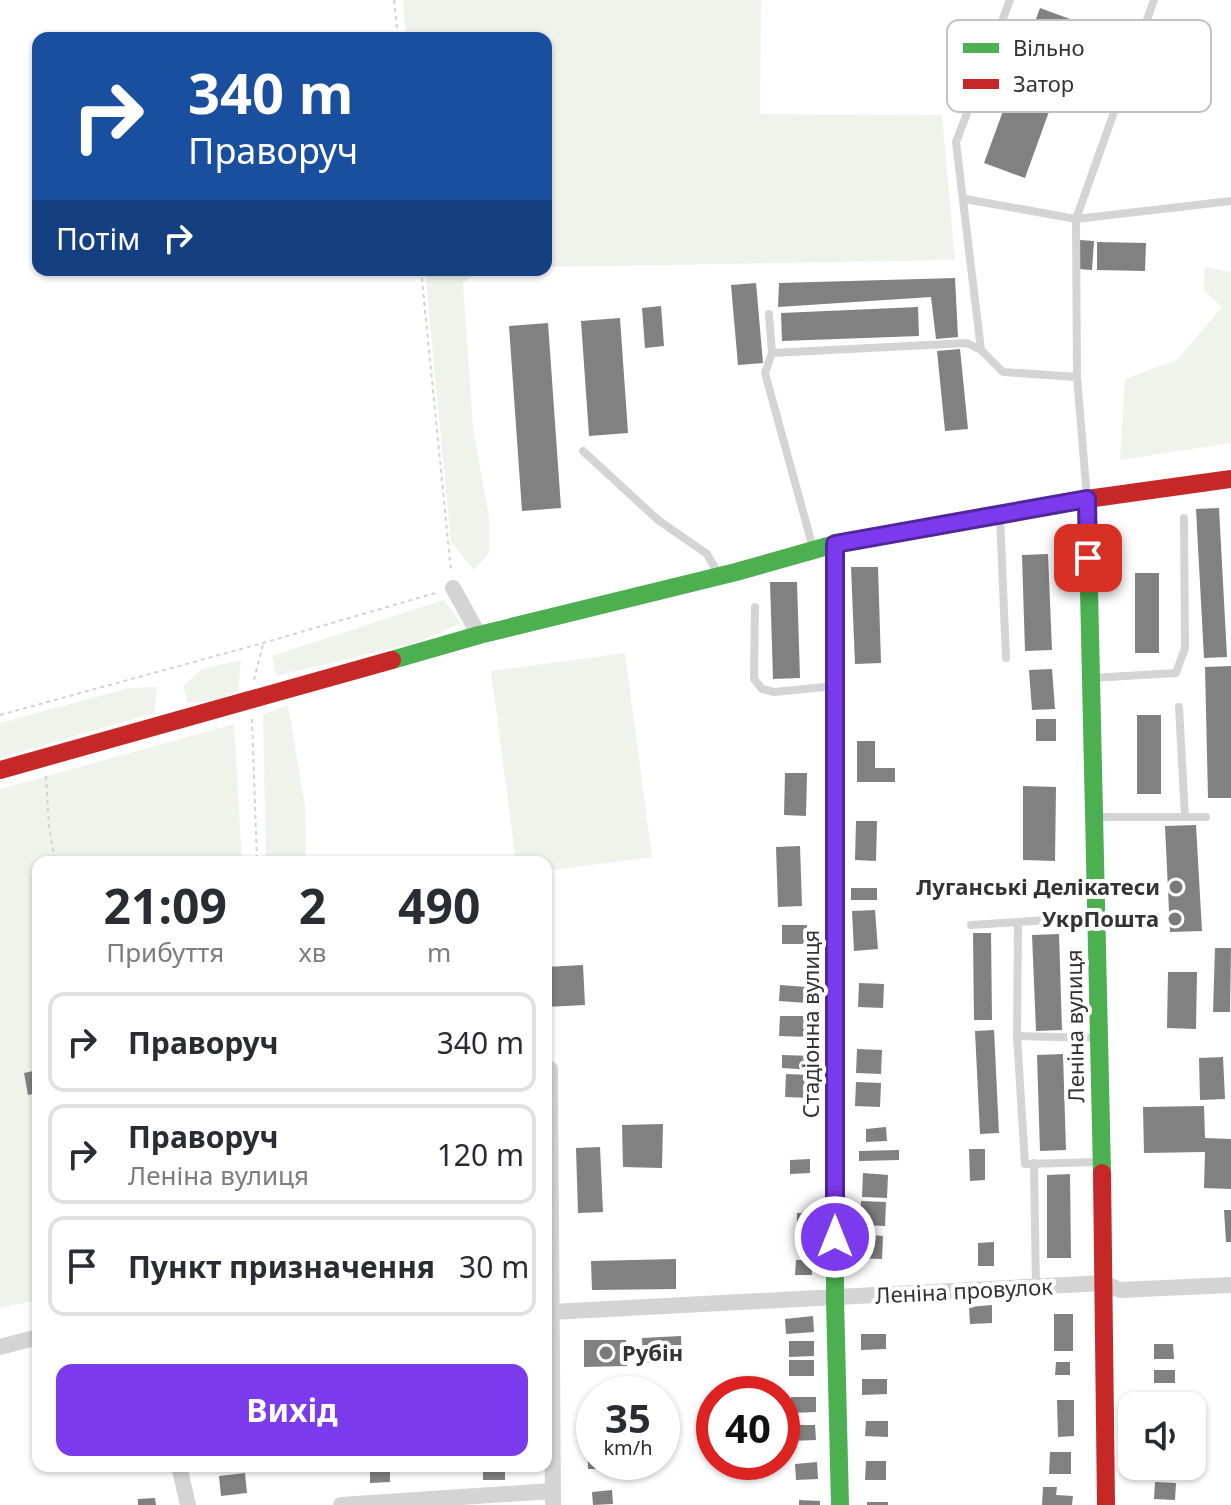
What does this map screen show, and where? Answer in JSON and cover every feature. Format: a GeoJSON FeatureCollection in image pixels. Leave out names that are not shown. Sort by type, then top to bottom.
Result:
{"type":"FeatureCollection","features":[{"type":"Feature","properties":{"kind":"street"},"geometry":{"type":"LineString","coordinates":[[0,770],[479,635],[720,576],[835,544],[1087,499],[1231,479]]}},
{"type":"Feature","properties":{"kind":"street","name":"Леніна вулиця"},"geometry":{"type":"LineString","coordinates":[[1087,499],[1102,1161],[1106,1505]]}},
{"type":"Feature","properties":{"kind":"street","name":"Стадіонна вулиця"},"geometry":{"type":"LineString","coordinates":[[835,544],[835,1299],[840,1505]]}},
{"type":"Feature","properties":{"kind":"street"},"geometry":{"type":"LineString","coordinates":[[453,588],[479,635]]}},
{"type":"Feature","properties":{"kind":"street","name":"Леніна провулок"},"geometry":{"type":"LineString","coordinates":[[552,1312],[1104,1283],[1120,1290],[1231,1285]]}},
{"type":"Feature","properties":{"kind":"street"},"geometry":{"type":"LineString","coordinates":[[341,1505],[552,1498],[552,1312]]}},
{"type":"Feature","properties":{"kind":"street"},"geometry":{"type":"LineString","coordinates":[[0,1347],[32,1339]]}},
{"type":"Feature","properties":{"kind":"street"},"geometry":{"type":"LineString","coordinates":[[180,1472],[188,1505]]}},
{"type":"Feature","properties":{"kind":"lane"},"geometry":{"type":"LineString","coordinates":[[1002,20],[1010,0]]}},
{"type":"Feature","properties":{"kind":"lane"},"geometry":{"type":"LineString","coordinates":[[1147,20],[1154,0]]}},
{"type":"Feature","properties":{"kind":"lane"},"geometry":{"type":"LineString","coordinates":[[967,112],[956,142],[981,350]]}},
{"type":"Feature","properties":{"kind":"lane"},"geometry":{"type":"LineString","coordinates":[[1087,499],[1077,377],[1076,219],[1114,112]]}},
{"type":"Feature","properties":{"kind":"lane"},"geometry":{"type":"LineString","coordinates":[[965,199],[1076,219],[1231,201]]}},
{"type":"Feature","properties":{"kind":"lane"},"geometry":{"type":"LineString","coordinates":[[769,314],[772,353],[765,373],[814,550]]}},
{"type":"Feature","properties":{"kind":"lane"},"geometry":{"type":"LineString","coordinates":[[772,353],[967,343],[981,350],[1003,372],[1077,377]]}},
{"type":"Feature","properties":{"kind":"lane"},"geometry":{"type":"LineString","coordinates":[[583,451],[658,520],[707,554],[720,576]]}},
{"type":"Feature","properties":{"kind":"lane"},"geometry":{"type":"LineString","coordinates":[[1000,514],[1006,658]]}},
{"type":"Feature","properties":{"kind":"lane"},"geometry":{"type":"LineString","coordinates":[[1091,678],[1176,673],[1185,648],[1184,518]]}},
{"type":"Feature","properties":{"kind":"lane"},"geometry":{"type":"LineString","coordinates":[[755,607],[754,679],[762,689],[774,692],[835,686]]}},
{"type":"Feature","properties":{"kind":"lane"},"geometry":{"type":"LineString","coordinates":[[1179,707],[1185,817]]}},
{"type":"Feature","properties":{"kind":"lane"},"geometry":{"type":"LineString","coordinates":[[1094,817],[1206,817]]}},
{"type":"Feature","properties":{"kind":"lane"},"geometry":{"type":"LineString","coordinates":[[971,925],[1096,917]]}},
{"type":"Feature","properties":{"kind":"lane"},"geometry":{"type":"LineString","coordinates":[[1018,922],[1017,1036],[1025,1164],[1102,1161]]}},
{"type":"Feature","properties":{"kind":"lane"},"geometry":{"type":"LineString","coordinates":[[1017,1036],[1099,1038]]}},
{"type":"Feature","properties":{"kind":"lane"},"geometry":{"type":"LineString","coordinates":[[1034,1163],[1036,1287]]}},
{"type":"Feature","properties":{"kind":"path"},"geometry":{"type":"LineString","coordinates":[[394,0],[397,32]]}},
{"type":"Feature","properties":{"kind":"path"},"geometry":{"type":"LineString","coordinates":[[0,715],[453,588],[422,276]]}},
{"type":"Feature","properties":{"kind":"path"},"geometry":{"type":"LineString","coordinates":[[257,856],[252,699],[254,672],[263,643]]}},
{"type":"Feature","properties":{"kind":"path"},"geometry":{"type":"LineString","coordinates":[[46,757],[49,826],[54,856]]}},
{"type":"Feature","properties":{"kind":"shaded area"},"geometry":{"type":"Polygon","coordinates":[[[403,0],[761,0],[760,114],[942,115],[955,260],[552,267],[552,32],[406,32],[403,0]]]}},
{"type":"Feature","properties":{"kind":"shaded area"},"geometry":{"type":"Polygon","coordinates":[[[1205,267],[1231,272],[1231,443],[1120,460],[1125,379],[1177,360],[1222,307],[1204,291],[1205,267]]]}},
{"type":"Feature","properties":{"kind":"shaded area"},"geometry":{"type":"Polygon","coordinates":[[[426,276],[472,276],[463,283],[473,428],[489,517],[489,553],[474,570],[451,542],[426,276]]]}},
{"type":"Feature","properties":{"kind":"shaded area"},"geometry":{"type":"Polygon","coordinates":[[[444,600],[461,623],[418,642],[276,676],[272,656],[444,600]]]}},
{"type":"Feature","properties":{"kind":"shaded area"},"geometry":{"type":"Polygon","coordinates":[[[625,653],[652,857],[552,870],[552,856],[515,856],[491,671],[625,653]]]}},
{"type":"Feature","properties":{"kind":"shaded area"},"geometry":{"type":"Polygon","coordinates":[[[241,660],[238,691],[218,700],[188,703],[183,686],[202,669],[241,660]]]}},
{"type":"Feature","properties":{"kind":"shaded area"},"geometry":{"type":"Polygon","coordinates":[[[157,687],[154,713],[0,758],[0,723],[129,688],[157,687]]]}},
{"type":"Feature","properties":{"kind":"shaded area"},"geometry":{"type":"Polygon","coordinates":[[[288,705],[305,806],[306,856],[266,856],[263,714],[288,705]]]}},
{"type":"Feature","properties":{"kind":"shaded area"},"geometry":{"type":"Polygon","coordinates":[[[234,724],[242,856],[32,856],[32,1301],[0,1308],[0,789],[234,724]]]}},
{"type":"Feature","properties":{"kind":"building"},"geometry":{"type":"Polygon","coordinates":[[[1040,8],[1073,20],[1036,20],[1040,8]]]}},
{"type":"Feature","properties":{"kind":"building"},"geometry":{"type":"Polygon","coordinates":[[[1003,112],[1049,112],[1025,178],[984,163],[1003,112]]]}},
{"type":"Feature","properties":{"kind":"building"},"geometry":{"type":"Polygon","coordinates":[[[1080,240],[1094,241],[1092,270],[1078,269],[1080,240]]]}},
{"type":"Feature","properties":{"kind":"building"},"geometry":{"type":"Polygon","coordinates":[[[1097,242],[1146,243],[1145,271],[1097,270],[1097,242]]]}},
{"type":"Feature","properties":{"kind":"building"},"geometry":{"type":"Polygon","coordinates":[[[955,278],[958,337],[936,339],[931,297],[778,307],[779,283],[955,278]]]}},
{"type":"Feature","properties":{"kind":"building"},"geometry":{"type":"Polygon","coordinates":[[[756,283],[763,363],[738,365],[731,285],[756,283]]]}},
{"type":"Feature","properties":{"kind":"building"},"geometry":{"type":"Polygon","coordinates":[[[661,306],[664,346],[645,348],[642,308],[661,306]]]}},
{"type":"Feature","properties":{"kind":"building"},"geometry":{"type":"Polygon","coordinates":[[[918,307],[919,336],[782,341],[781,313],[918,307]]]}},
{"type":"Feature","properties":{"kind":"building"},"geometry":{"type":"Polygon","coordinates":[[[620,318],[628,433],[589,436],[581,321],[620,318]]]}},
{"type":"Feature","properties":{"kind":"building"},"geometry":{"type":"Polygon","coordinates":[[[548,323],[561,508],[522,511],[509,326],[548,323]]]}},
{"type":"Feature","properties":{"kind":"building"},"geometry":{"type":"Polygon","coordinates":[[[960,349],[968,429],[945,431],[937,351],[960,349]]]}},
{"type":"Feature","properties":{"kind":"building"},"geometry":{"type":"Polygon","coordinates":[[[1219,508],[1227,657],[1204,658],[1196,509],[1219,508]]]}},
{"type":"Feature","properties":{"kind":"building"},"geometry":{"type":"Polygon","coordinates":[[[1048,554],[1052,650],[1025,651],[1022,555],[1048,554]]]}},
{"type":"Feature","properties":{"kind":"building"},"geometry":{"type":"Polygon","coordinates":[[[851,567],[878,567],[881,663],[855,664],[851,567]]]}},
{"type":"Feature","properties":{"kind":"building"},"geometry":{"type":"Polygon","coordinates":[[[1135,573],[1159,573],[1159,653],[1135,653],[1135,573]]]}},
{"type":"Feature","properties":{"kind":"building"},"geometry":{"type":"Polygon","coordinates":[[[770,582],[797,582],[800,678],[773,679],[770,582]]]}},
{"type":"Feature","properties":{"kind":"building"},"geometry":{"type":"Polygon","coordinates":[[[1231,666],[1231,798],[1208,798],[1205,667],[1231,666]]]}},
{"type":"Feature","properties":{"kind":"building"},"geometry":{"type":"Polygon","coordinates":[[[1052,669],[1055,709],[1032,710],[1029,670],[1052,669]]]}},
{"type":"Feature","properties":{"kind":"building"},"geometry":{"type":"Polygon","coordinates":[[[1137,715],[1161,715],[1161,794],[1137,794],[1137,715]]]}},
{"type":"Feature","properties":{"kind":"building"},"geometry":{"type":"Polygon","coordinates":[[[1036,719],[1056,719],[1056,741],[1036,741],[1036,719]]]}},
{"type":"Feature","properties":{"kind":"building"},"geometry":{"type":"Polygon","coordinates":[[[857,741],[875,741],[875,768],[895,768],[895,782],[857,782],[857,741]]]}},
{"type":"Feature","properties":{"kind":"building"},"geometry":{"type":"Polygon","coordinates":[[[785,773],[807,773],[806,816],[784,815],[785,773]]]}},
{"type":"Feature","properties":{"kind":"building"},"geometry":{"type":"Polygon","coordinates":[[[1023,786],[1056,787],[1055,861],[1023,860],[1023,786]]]}},
{"type":"Feature","properties":{"kind":"building"},"geometry":{"type":"Polygon","coordinates":[[[856,821],[877,821],[876,861],[855,860],[856,821]]]}},
{"type":"Feature","properties":{"kind":"building"},"geometry":{"type":"Polygon","coordinates":[[[1196,825],[1202,931],[1170,932],[1165,826],[1196,825]]]}},
{"type":"Feature","properties":{"kind":"building"},"geometry":{"type":"Polygon","coordinates":[[[800,846],[802,906],[778,907],[776,847],[800,846]]]}},
{"type":"Feature","properties":{"kind":"building"},"geometry":{"type":"Polygon","coordinates":[[[851,888],[877,888],[877,900],[851,900],[851,888]]]}},
{"type":"Feature","properties":{"kind":"building"},"geometry":{"type":"Polygon","coordinates":[[[875,910],[878,949],[854,951],[852,911],[875,910]]]}},
{"type":"Feature","properties":{"kind":"building"},"geometry":{"type":"Polygon","coordinates":[[[782,925],[807,925],[806,944],[782,944],[782,925]]]}},
{"type":"Feature","properties":{"kind":"building"},"geometry":{"type":"Polygon","coordinates":[[[973,933],[991,933],[992,1020],[974,1020],[973,933]]]}},
{"type":"Feature","properties":{"kind":"building"},"geometry":{"type":"Polygon","coordinates":[[[1059,934],[1062,1030],[1036,1031],[1032,935],[1059,934]]]}},
{"type":"Feature","properties":{"kind":"building"},"geometry":{"type":"Polygon","coordinates":[[[1215,948],[1231,948],[1230,1012],[1213,1012],[1215,948]]]}},
{"type":"Feature","properties":{"kind":"building"},"geometry":{"type":"Polygon","coordinates":[[[583,965],[585,1005],[552,1007],[552,967],[583,965]]]}},
{"type":"Feature","properties":{"kind":"building"},"geometry":{"type":"Polygon","coordinates":[[[1168,972],[1197,972],[1196,1029],[1167,1028],[1168,972]]]}},
{"type":"Feature","properties":{"kind":"building"},"geometry":{"type":"Polygon","coordinates":[[[859,983],[884,984],[883,1008],[858,1007],[859,983]]]}},
{"type":"Feature","properties":{"kind":"building"},"geometry":{"type":"Polygon","coordinates":[[[780,985],[807,987],[807,1003],[779,1001],[780,985]]]}},
{"type":"Feature","properties":{"kind":"building"},"geometry":{"type":"Polygon","coordinates":[[[780,1016],[811,1016],[811,1037],[779,1036],[780,1016]]]}},
{"type":"Feature","properties":{"kind":"building"},"geometry":{"type":"Polygon","coordinates":[[[994,1030],[999,1133],[980,1134],[975,1031],[994,1030]]]}},
{"type":"Feature","properties":{"kind":"building"},"geometry":{"type":"Polygon","coordinates":[[[857,1049],[882,1050],[881,1074],[856,1073],[857,1049]]]}},
{"type":"Feature","properties":{"kind":"building"},"geometry":{"type":"Polygon","coordinates":[[[1063,1054],[1066,1150],[1040,1151],[1037,1055],[1063,1054]]]}},
{"type":"Feature","properties":{"kind":"building"},"geometry":{"type":"Polygon","coordinates":[[[782,1055],[814,1056],[813,1070],[782,1068],[782,1055]]]}},
{"type":"Feature","properties":{"kind":"building"},"geometry":{"type":"Polygon","coordinates":[[[1223,1057],[1225,1099],[1200,1100],[1199,1058],[1223,1057]]]}},
{"type":"Feature","properties":{"kind":"building"},"geometry":{"type":"Polygon","coordinates":[[[32,1071],[32,1094],[28,1095],[24,1073],[32,1071]]]}},
{"type":"Feature","properties":{"kind":"building"},"geometry":{"type":"Polygon","coordinates":[[[786,1074],[811,1075],[810,1098],[785,1097],[786,1074]]]}},
{"type":"Feature","properties":{"kind":"building"},"geometry":{"type":"Polygon","coordinates":[[[856,1082],[881,1083],[880,1107],[855,1106],[856,1082]]]}},
{"type":"Feature","properties":{"kind":"building"},"geometry":{"type":"Polygon","coordinates":[[[1204,1106],[1205,1138],[1231,1139],[1231,1189],[1204,1188],[1205,1152],[1144,1153],[1143,1107],[1204,1106]]]}},
{"type":"Feature","properties":{"kind":"building"},"geometry":{"type":"Polygon","coordinates":[[[663,1124],[662,1168],[623,1167],[622,1125],[663,1124]]]}},
{"type":"Feature","properties":{"kind":"building"},"geometry":{"type":"Polygon","coordinates":[[[886,1127],[887,1141],[866,1142],[866,1129],[886,1127]]]}},
{"type":"Feature","properties":{"kind":"building"},"geometry":{"type":"Polygon","coordinates":[[[600,1147],[603,1212],[578,1213],[576,1148],[600,1147]]]}},
{"type":"Feature","properties":{"kind":"building"},"geometry":{"type":"Polygon","coordinates":[[[969,1149],[985,1149],[985,1180],[970,1181],[969,1149]]]}},
{"type":"Feature","properties":{"kind":"building"},"geometry":{"type":"Polygon","coordinates":[[[899,1150],[899,1160],[859,1161],[859,1151],[899,1150]]]}},
{"type":"Feature","properties":{"kind":"building"},"geometry":{"type":"Polygon","coordinates":[[[810,1159],[810,1173],[790,1174],[790,1160],[810,1159]]]}},
{"type":"Feature","properties":{"kind":"building"},"geometry":{"type":"Polygon","coordinates":[[[863,1173],[888,1175],[887,1198],[862,1197],[863,1173]]]}},
{"type":"Feature","properties":{"kind":"building"},"geometry":{"type":"Polygon","coordinates":[[[1070,1174],[1071,1258],[1047,1258],[1047,1175],[1070,1174]]]}},
{"type":"Feature","properties":{"kind":"building"},"geometry":{"type":"Polygon","coordinates":[[[861,1201],[886,1202],[885,1226],[860,1225],[861,1201]]]}},
{"type":"Feature","properties":{"kind":"building"},"geometry":{"type":"Polygon","coordinates":[[[1224,1210],[1231,1210],[1231,1242],[1226,1242],[1224,1210]]]}},
{"type":"Feature","properties":{"kind":"building"},"geometry":{"type":"Polygon","coordinates":[[[797,1213],[813,1213],[813,1227],[797,1227],[797,1213]]]}},
{"type":"Feature","properties":{"kind":"building"},"geometry":{"type":"Polygon","coordinates":[[[858,1234],[883,1236],[882,1259],[857,1258],[858,1234]]]}},
{"type":"Feature","properties":{"kind":"building"},"geometry":{"type":"Polygon","coordinates":[[[994,1242],[994,1266],[978,1266],[978,1243],[994,1242]]]}},
{"type":"Feature","properties":{"kind":"building"},"geometry":{"type":"Polygon","coordinates":[[[676,1259],[676,1289],[592,1290],[591,1261],[676,1259]]]}},
{"type":"Feature","properties":{"kind":"building"},"geometry":{"type":"Polygon","coordinates":[[[796,1260],[812,1260],[812,1275],[795,1275],[796,1260]]]}},
{"type":"Feature","properties":{"kind":"building"},"geometry":{"type":"Polygon","coordinates":[[[992,1305],[992,1323],[970,1324],[969,1307],[992,1305]]]}},
{"type":"Feature","properties":{"kind":"building"},"geometry":{"type":"Polygon","coordinates":[[[1054,1314],[1073,1314],[1073,1351],[1054,1351],[1054,1314]]]}},
{"type":"Feature","properties":{"kind":"building"},"geometry":{"type":"Polygon","coordinates":[[[813,1316],[814,1332],[786,1334],[785,1319],[813,1316]]]}},
{"type":"Feature","properties":{"kind":"building"},"geometry":{"type":"Polygon","coordinates":[[[861,1334],[886,1334],[886,1349],[861,1350],[861,1334]]]}},
{"type":"Feature","properties":{"kind":"building"},"geometry":{"type":"Polygon","coordinates":[[[681,1336],[682,1362],[643,1363],[642,1338],[681,1336]]]}},
{"type":"Feature","properties":{"kind":"building"},"geometry":{"type":"Polygon","coordinates":[[[584,1340],[626,1340],[627,1366],[584,1367],[584,1340]]]}},
{"type":"Feature","properties":{"kind":"building"},"geometry":{"type":"Polygon","coordinates":[[[789,1341],[814,1341],[814,1356],[789,1357],[789,1341]]]}},
{"type":"Feature","properties":{"kind":"building"},"geometry":{"type":"Polygon","coordinates":[[[1154,1344],[1173,1344],[1174,1359],[1154,1359],[1154,1344]]]}},
{"type":"Feature","properties":{"kind":"building"},"geometry":{"type":"Polygon","coordinates":[[[789,1360],[814,1360],[814,1376],[789,1376],[789,1360]]]}},
{"type":"Feature","properties":{"kind":"building"},"geometry":{"type":"Polygon","coordinates":[[[1056,1362],[1070,1362],[1070,1375],[1055,1375],[1056,1362]]]}},
{"type":"Feature","properties":{"kind":"building"},"geometry":{"type":"Polygon","coordinates":[[[1154,1370],[1175,1370],[1175,1383],[1154,1383],[1154,1370]]]}},
{"type":"Feature","properties":{"kind":"building"},"geometry":{"type":"Polygon","coordinates":[[[862,1379],[887,1379],[887,1394],[862,1395],[862,1379]]]}},
{"type":"Feature","properties":{"kind":"building"},"geometry":{"type":"Polygon","coordinates":[[[800,1397],[816,1397],[816,1412],[800,1413],[800,1397]]]}},
{"type":"Feature","properties":{"kind":"building"},"geometry":{"type":"Polygon","coordinates":[[[1057,1400],[1074,1400],[1074,1436],[1058,1437],[1057,1400]]]}},
{"type":"Feature","properties":{"kind":"building"},"geometry":{"type":"Polygon","coordinates":[[[866,1421],[888,1421],[888,1437],[865,1436],[866,1421]]]}},
{"type":"Feature","properties":{"kind":"building"},"geometry":{"type":"Polygon","coordinates":[[[800,1425],[815,1425],[816,1440],[800,1441],[800,1425]]]}},
{"type":"Feature","properties":{"kind":"building"},"geometry":{"type":"Polygon","coordinates":[[[1050,1452],[1071,1452],[1071,1474],[1049,1474],[1050,1452]]]}},
{"type":"Feature","properties":{"kind":"building"},"geometry":{"type":"Polygon","coordinates":[[[866,1461],[886,1461],[886,1480],[865,1480],[866,1461]]]}},
{"type":"Feature","properties":{"kind":"building"},"geometry":{"type":"Polygon","coordinates":[[[817,1462],[818,1479],[800,1480],[800,1464],[817,1462]]]}},
{"type":"Feature","properties":{"kind":"building"},"geometry":{"type":"Polygon","coordinates":[[[370,1472],[390,1472],[390,1482],[370,1483],[370,1472]]]}},
{"type":"Feature","properties":{"kind":"building"},"geometry":{"type":"Polygon","coordinates":[[[483,1472],[505,1472],[505,1480],[483,1480],[483,1472]]]}},
{"type":"Feature","properties":{"kind":"building"},"geometry":{"type":"Polygon","coordinates":[[[245,1473],[247,1493],[221,1496],[219,1476],[245,1473]]]}},
{"type":"Feature","properties":{"kind":"building"},"geometry":{"type":"Polygon","coordinates":[[[1155,1482],[1176,1483],[1175,1500],[1154,1499],[1155,1482]]]}},
{"type":"Feature","properties":{"kind":"building"},"geometry":{"type":"Polygon","coordinates":[[[1043,1487],[1057,1487],[1056,1495],[1073,1496],[1072,1505],[1042,1505],[1043,1487]]]}},
{"type":"Feature","properties":{"kind":"building"},"geometry":{"type":"Polygon","coordinates":[[[612,1490],[613,1504],[593,1505],[592,1492],[612,1490]]]}},
{"type":"Feature","properties":{"kind":"building"},"geometry":{"type":"Polygon","coordinates":[[[155,1498],[156,1505],[138,1505],[138,1499],[155,1498]]]}},
{"type":"Feature","properties":{"kind":"building"},"geometry":{"type":"Polygon","coordinates":[[[799,1500],[820,1501],[820,1505],[799,1505],[799,1500]]]}},
{"type":"Feature","properties":{"kind":"building"},"geometry":{"type":"Polygon","coordinates":[[[867,1502],[888,1502],[888,1505],[867,1505],[867,1502]]]}},
{"type":"Feature","properties":{"kind":"traffic: fast"},"geometry":{"type":"LineString","coordinates":[[1087,499],[1102,1173]]}},
{"type":"Feature","properties":{"kind":"traffic: fast"},"geometry":{"type":"LineString","coordinates":[[392,660],[835,544],[975,519]]}},
{"type":"Feature","properties":{"kind":"traffic: fast"},"geometry":{"type":"LineString","coordinates":[[835,842],[835,1299],[840,1505]]}},
{"type":"Feature","properties":{"kind":"traffic: jam"},"geometry":{"type":"LineString","coordinates":[[975,519],[1087,499],[1231,479]]}},
{"type":"Feature","properties":{"kind":"traffic: jam"},"geometry":{"type":"LineString","coordinates":[[835,544],[835,842]]}},
{"type":"Feature","properties":{"kind":"traffic: jam"},"geometry":{"type":"LineString","coordinates":[[0,770],[392,660]]}},
{"type":"Feature","properties":{"kind":"traffic: jam"},"geometry":{"type":"LineString","coordinates":[[1102,1173],[1106,1505]]}},
{"type":"Feature","properties":{"kind":"place","name":"Луганські Делікатеси"},"geometry":{"type":"Point","coordinates":[1176,887]}},
{"type":"Feature","properties":{"kind":"place","name":"УкрПошта"},"geometry":{"type":"Point","coordinates":[1175,919]}},
{"type":"Feature","properties":{"kind":"place","name":"Рубін"},"geometry":{"type":"Point","coordinates":[606,1353]}},
{"type":"Feature","properties":{"kind":"route"},"geometry":{"type":"LineString","coordinates":[[835,1237],[835,544],[1087,499],[1088,558]]}}]}
